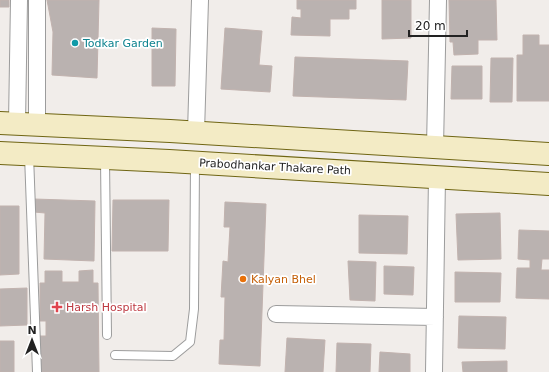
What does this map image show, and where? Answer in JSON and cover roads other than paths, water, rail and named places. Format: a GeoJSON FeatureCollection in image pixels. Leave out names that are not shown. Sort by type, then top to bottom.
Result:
{"type":"FeatureCollection","features":[{"type":"Feature","properties":{"kind":"main road"},"geometry":{"type":"LineString","coordinates":[[18,123],[196,132],[549,154]]}},
{"type":"Feature","properties":{"kind":"main road","name":"Prabodhankar Thakare Path"},"geometry":{"type":"LineString","coordinates":[[0,153],[549,184]]}},
{"type":"Feature","properties":{"kind":"street"},"geometry":{"type":"LineString","coordinates":[[18,123],[19,0]]}},
{"type":"Feature","properties":{"kind":"street"},"geometry":{"type":"LineString","coordinates":[[18,123],[37,0]]}},
{"type":"Feature","properties":{"kind":"street"},"geometry":{"type":"LineString","coordinates":[[196,132],[200,0]]}},
{"type":"Feature","properties":{"kind":"street"},"geometry":{"type":"LineString","coordinates":[[435,147],[438,0]]}},
{"type":"Feature","properties":{"kind":"street"},"geometry":{"type":"LineString","coordinates":[[434,372],[437,177]]}},
{"type":"Feature","properties":{"kind":"street"},"geometry":{"type":"LineString","coordinates":[[276,314],[435,317]]}},
{"type":"Feature","properties":{"kind":"lane"},"geometry":{"type":"LineString","coordinates":[[29,154],[37,372]]}},
{"type":"Feature","properties":{"kind":"lane"},"geometry":{"type":"LineString","coordinates":[[105,158],[107,335]]}},
{"type":"Feature","properties":{"kind":"lane"},"geometry":{"type":"LineString","coordinates":[[115,355],[173,356],[190,342],[194,309],[195,163]]}},
{"type":"Feature","properties":{"kind":"place","name":"Todkar Garden"},"geometry":{"type":"Point","coordinates":[75,43]}},
{"type":"Feature","properties":{"kind":"place","name":"Kalyan Bhel"},"geometry":{"type":"Point","coordinates":[243,279]}},
{"type":"Feature","properties":{"kind":"place","name":"Harsh Hospital"},"geometry":{"type":"Point","coordinates":[57,307]}}]}
